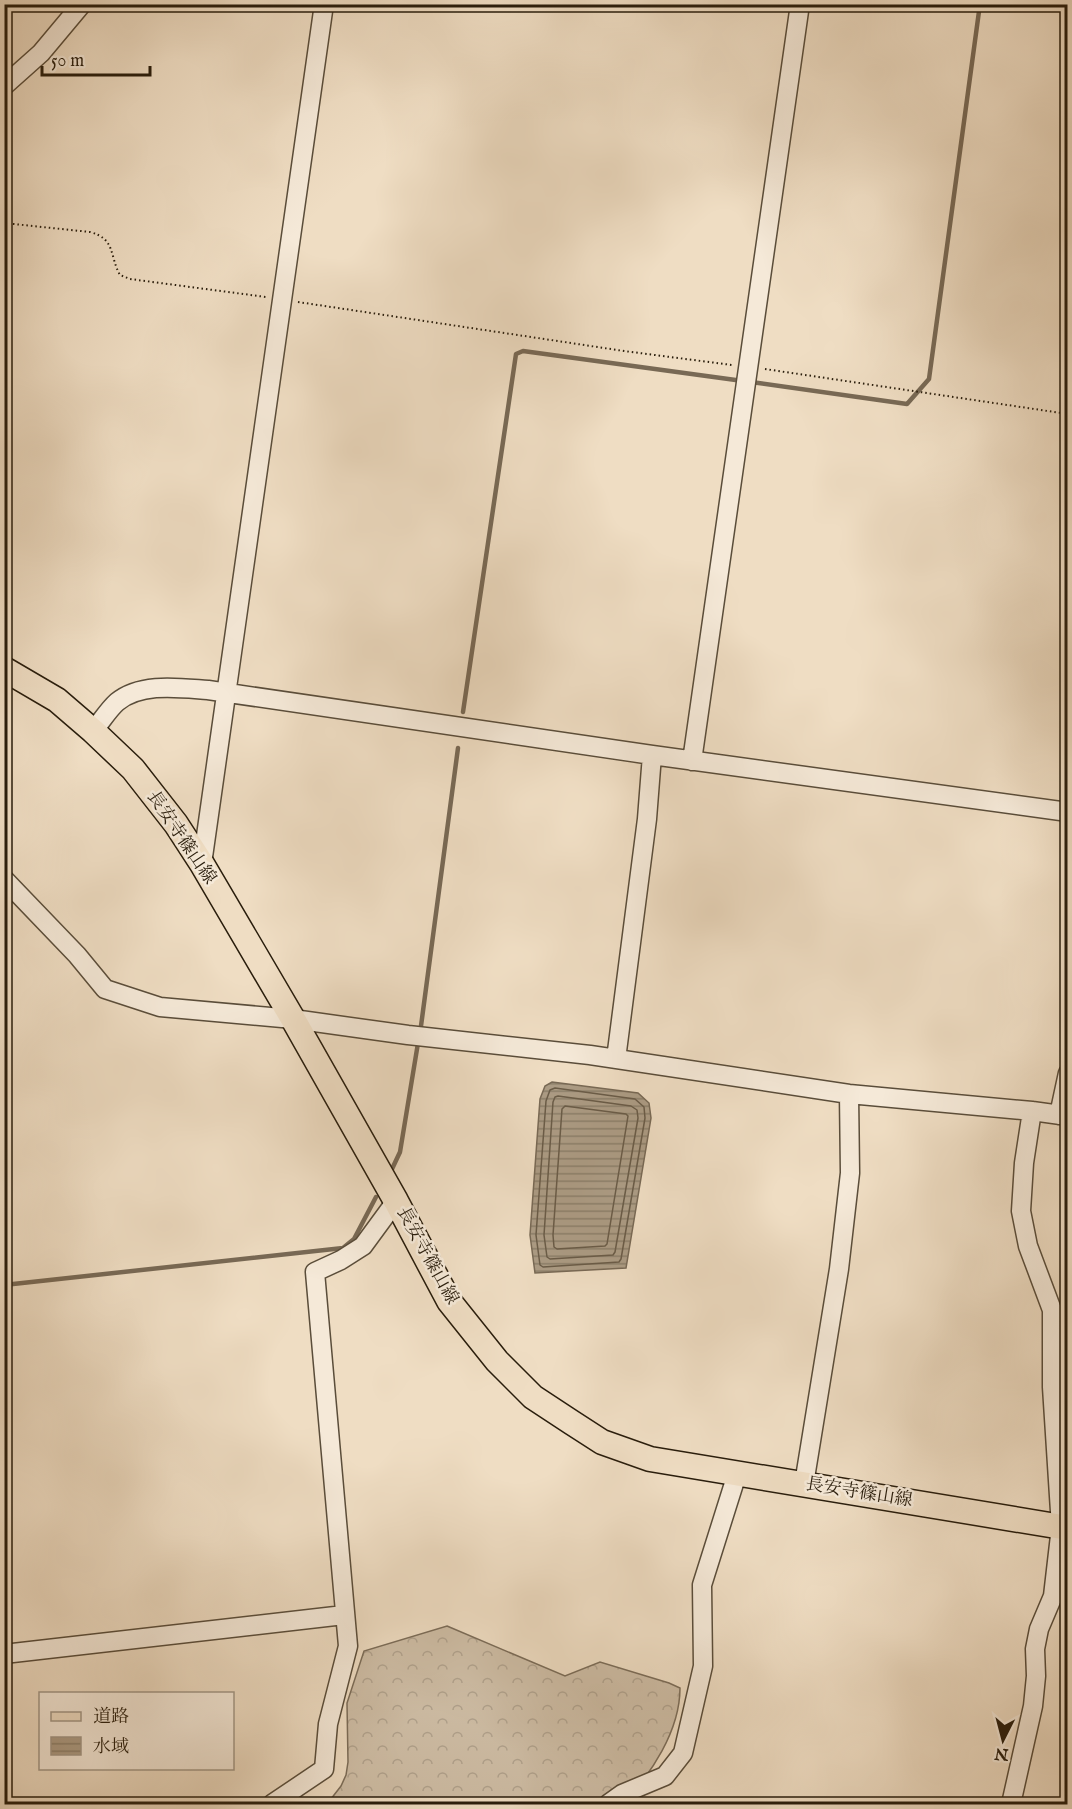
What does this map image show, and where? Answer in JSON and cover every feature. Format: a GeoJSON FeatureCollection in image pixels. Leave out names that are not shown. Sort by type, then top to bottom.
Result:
{"type":"FeatureCollection","features":[{"type":"Feature","properties":{"kind":"main road","name":"長安寺篠山線"},"geometry":{"type":"LineString","coordinates":[[4,669],[57,700],[93,731],[133,769],[176,824],[293,1019],[396,1201],[449,1301],[497,1361],[533,1397],[602,1442],[650,1459],[1064,1528]]}},
{"type":"Feature","properties":{"kind":"street"},"geometry":{"type":"LineString","coordinates":[[4,86],[40,53],[82,4]]}},
{"type":"Feature","properties":{"kind":"street"},"geometry":{"type":"LineString","coordinates":[[202,864],[324,4]]}},
{"type":"Feature","properties":{"kind":"street"},"geometry":{"type":"LineString","coordinates":[[692,761],[800,4]]}},
{"type":"Feature","properties":{"kind":"street"},"geometry":{"type":"LineString","coordinates":[[93,731],[117,702],[135,692],[167,688],[225,692],[692,761],[1068,812]]}},
{"type":"Feature","properties":{"kind":"street"},"geometry":{"type":"LineString","coordinates":[[616,1059],[647,819],[652,755]]}},
{"type":"Feature","properties":{"kind":"street"},"geometry":{"type":"LineString","coordinates":[[4,879],[77,955],[105,989],[160,1007],[293,1019],[616,1059],[849,1094],[1063,1115],[1068,1073]]}},
{"type":"Feature","properties":{"kind":"street"},"geometry":{"type":"LineString","coordinates":[[804,1484],[839,1269],[850,1173],[849,1094]]}},
{"type":"Feature","properties":{"kind":"street"},"geometry":{"type":"LineString","coordinates":[[1011,1804],[1033,1706],[1035,1648],[1039,1629],[1053,1596],[1064,1528],[1052,1387],[1052,1310],[1028,1246],[1021,1211],[1024,1163],[1032,1111]]}},
{"type":"Feature","properties":{"kind":"street"},"geometry":{"type":"LineString","coordinates":[[272,1804],[324,1769],[328,1724],[348,1646],[315,1272],[341,1260],[363,1246],[396,1201]]}},
{"type":"Feature","properties":{"kind":"street"},"geometry":{"type":"LineString","coordinates":[[608,1804],[622,1794],[665,1776],[683,1754],[703,1666],[702,1585],[737,1474]]}},
{"type":"Feature","properties":{"kind":"street"},"geometry":{"type":"LineString","coordinates":[[4,1654],[344,1615]]}},
{"type":"Feature","properties":{"kind":"path"},"geometry":{"type":"LineString","coordinates":[[4,223],[101,235],[109,242],[115,267],[120,275],[130,279],[282,299],[624,351],[1068,414]]}},
{"type":"Feature","properties":{"kind":"green space"},"geometry":{"type":"Polygon","coordinates":[[[447,1626],[565,1676],[600,1662],[680,1688],[675,1720],[662,1751],[644,1779],[623,1804],[327,1804],[341,1786],[346,1775],[348,1762],[347,1703],[364,1651],[447,1626]]]}},
{"type":"Feature","properties":{"kind":"water"},"geometry":{"type":"Polygon","coordinates":[[[552,1082],[638,1093],[649,1103],[651,1118],[626,1268],[535,1273],[530,1235],[540,1099],[545,1086],[552,1082]]]}},
{"type":"Feature","properties":{"kind":"waterway"},"geometry":{"type":"LineString","coordinates":[[751,382],[907,404],[929,379],[980,4]]}},
{"type":"Feature","properties":{"kind":"waterway"},"geometry":{"type":"LineString","coordinates":[[463,712],[516,354],[523,351],[743,381]]}},
{"type":"Feature","properties":{"kind":"waterway"},"geometry":{"type":"LineString","coordinates":[[421,1026],[458,748]]}},
{"type":"Feature","properties":{"kind":"waterway"},"geometry":{"type":"LineString","coordinates":[[392,1169],[400,1152],[418,1043]]}},
{"type":"Feature","properties":{"kind":"waterway"},"geometry":{"type":"LineString","coordinates":[[4,1285],[343,1248],[354,1239],[376,1197]]}}]}
